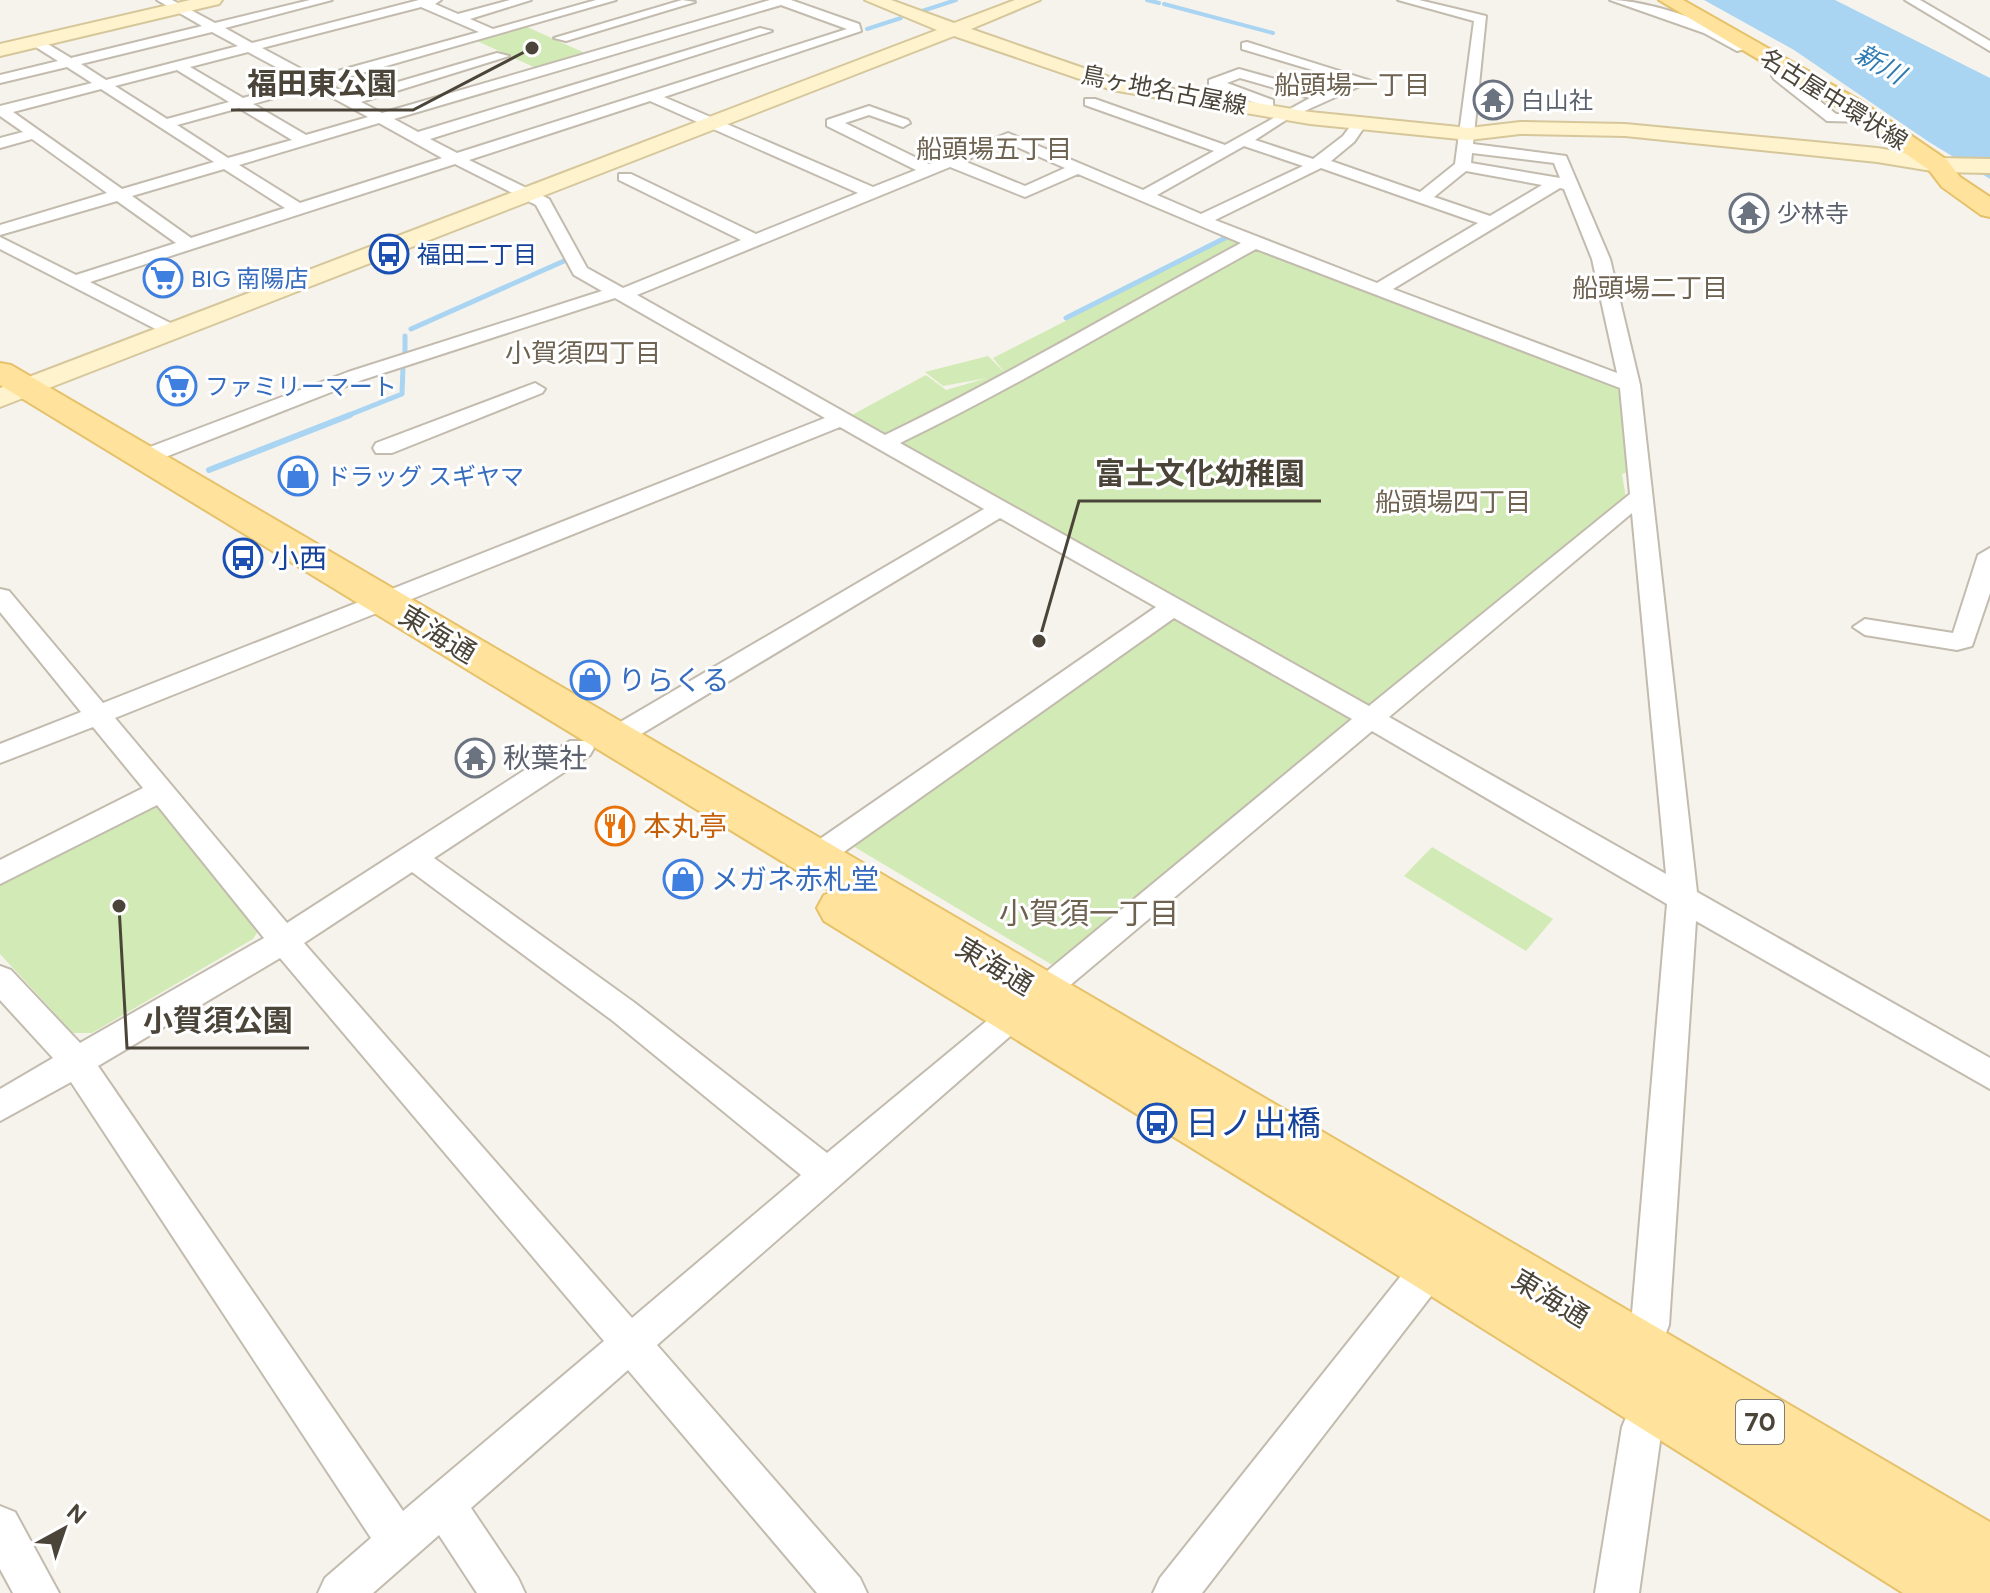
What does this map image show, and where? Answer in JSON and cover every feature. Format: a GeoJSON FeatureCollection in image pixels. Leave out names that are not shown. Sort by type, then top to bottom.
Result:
{"type":"FeatureCollection","features":[{"type":"Feature","properties":{"kind":"main road","name":"名古屋中環状線"},"geometry":{"type":"LineString","coordinates":[[1669,0],[1948,166],[1951,182],[1990,209]]}},
{"type":"Feature","properties":{"kind":"main road","name":"東海通"},"geometry":{"type":"LineString","coordinates":[[6,390],[142,458],[372,608]]}},
{"type":"Feature","properties":{"kind":"main road","name":"東海通"},"geometry":{"type":"LineString","coordinates":[[6,390],[1028,1004],[1433,1264],[1966,1593]]}},
{"type":"Feature","properties":{"kind":"main road","name":"東海通"},"geometry":{"type":"LineString","coordinates":[[597,743],[814,858],[1028,1004],[1339,1171],[1990,1560]]}},
{"type":"Feature","properties":{"kind":"street"},"geometry":{"type":"LineString","coordinates":[[0,50],[170,4],[213,0]]}},
{"type":"Feature","properties":{"kind":"street"},"geometry":{"type":"LineString","coordinates":[[0,79],[326,0]]}},
{"type":"Feature","properties":{"kind":"street"},"geometry":{"type":"LineString","coordinates":[[457,18],[525,0]]}},
{"type":"Feature","properties":{"kind":"street"},"geometry":{"type":"LineString","coordinates":[[165,124],[610,0]]}},
{"type":"Feature","properties":{"kind":"street"},"geometry":{"type":"LineString","coordinates":[[0,230],[781,0],[854,27],[854,31],[75,281]]}},
{"type":"Feature","properties":{"kind":"street","name":"鳥ヶ地名古屋線"},"geometry":{"type":"LineString","coordinates":[[874,0],[1112,84],[1468,141],[1520,128],[1625,130],[1877,155],[1948,166],[1990,166]]}},
{"type":"Feature","properties":{"kind":"street"},"geometry":{"type":"LineString","coordinates":[[6,390],[173,332],[1031,0]]}},
{"type":"Feature","properties":{"kind":"street"},"geometry":{"type":"LineString","coordinates":[[1404,0],[1481,19],[1463,166],[1422,198]]}},
{"type":"Feature","properties":{"kind":"street"},"geometry":{"type":"LineString","coordinates":[[1616,0],[1709,30],[1745,49],[1753,49]]}},
{"type":"Feature","properties":{"kind":"street"},"geometry":{"type":"LineString","coordinates":[[1911,0],[1990,47]]}},
{"type":"Feature","properties":{"kind":"street"},"geometry":{"type":"LineString","coordinates":[[1931,0],[1979,24]]}},
{"type":"Feature","properties":{"kind":"street"},"geometry":{"type":"LineString","coordinates":[[561,38],[685,1],[806,46]]}},
{"type":"Feature","properties":{"kind":"street"},"geometry":{"type":"LineString","coordinates":[[1,111],[428,2],[490,32]]}},
{"type":"Feature","properties":{"kind":"street"},"geometry":{"type":"LineString","coordinates":[[1426,6],[1480,3]]}},
{"type":"Feature","properties":{"kind":"street"},"geometry":{"type":"LineString","coordinates":[[170,4],[416,138],[543,202],[580,271],[1372,719],[1990,1075]]}},
{"type":"Feature","properties":{"kind":"street"},"geometry":{"type":"LineString","coordinates":[[526,23],[597,55]]}},
{"type":"Feature","properties":{"kind":"street"},"geometry":{"type":"LineString","coordinates":[[416,138],[765,31]]}},
{"type":"Feature","properties":{"kind":"street"},"geometry":{"type":"LineString","coordinates":[[36,41],[297,209]]}},
{"type":"Feature","properties":{"kind":"street"},"geometry":{"type":"LineString","coordinates":[[469,41],[538,73]]}},
{"type":"Feature","properties":{"kind":"street"},"geometry":{"type":"LineString","coordinates":[[1145,195],[1228,151],[1287,114],[1364,81],[1247,46]]}},
{"type":"Feature","properties":{"kind":"street"},"geometry":{"type":"LineString","coordinates":[[347,101],[502,56]]}},
{"type":"Feature","properties":{"kind":"street"},"geometry":{"type":"LineString","coordinates":[[567,64],[713,122],[872,193]]}},
{"type":"Feature","properties":{"kind":"street"},"geometry":{"type":"LineString","coordinates":[[178,65],[305,141]]}},
{"type":"Feature","properties":{"kind":"street"},"geometry":{"type":"LineString","coordinates":[[1261,110],[1268,103],[1214,83],[1239,73],[1324,97]]}},
{"type":"Feature","properties":{"kind":"street"},"geometry":{"type":"LineString","coordinates":[[1090,102],[1228,151]]}},
{"type":"Feature","properties":{"kind":"street"},"geometry":{"type":"LineString","coordinates":[[1,111],[188,244]]}},
{"type":"Feature","properties":{"kind":"street"},"geometry":{"type":"LineString","coordinates":[[1201,220],[1316,163],[1352,139],[1360,123]]}},
{"type":"Feature","properties":{"kind":"street"},"geometry":{"type":"LineString","coordinates":[[0,143],[34,134]]}},
{"type":"Feature","properties":{"kind":"street"},"geometry":{"type":"LineString","coordinates":[[864,138],[928,170]]}},
{"type":"Feature","properties":{"kind":"street"},"geometry":{"type":"LineString","coordinates":[[142,458],[355,376],[620,293],[1008,138],[1255,243],[1630,385]]}},
{"type":"Feature","properties":{"kind":"street"},"geometry":{"type":"LineString","coordinates":[[1244,141],[1492,222]]}},
{"type":"Feature","properties":{"kind":"street"},"geometry":{"type":"LineString","coordinates":[[1468,141],[1560,159],[1565,184],[1601,259],[1630,385],[1644,496],[1683,897],[1650,1325]]}},
{"type":"Feature","properties":{"kind":"street"},"geometry":{"type":"LineString","coordinates":[[949,161],[1025,192],[1080,167]]}},
{"type":"Feature","properties":{"kind":"street"},"geometry":{"type":"LineString","coordinates":[[1463,166],[1565,184]]}},
{"type":"Feature","properties":{"kind":"street"},"geometry":{"type":"LineString","coordinates":[[625,177],[754,240]]}},
{"type":"Feature","properties":{"kind":"street"},"geometry":{"type":"LineString","coordinates":[[1378,290],[1492,222],[1565,184]]}},
{"type":"Feature","properties":{"kind":"street"},"geometry":{"type":"LineString","coordinates":[[0,242],[173,332]]}},
{"type":"Feature","properties":{"kind":"street"},"geometry":{"type":"LineString","coordinates":[[884,443],[998,388],[1090,332],[1255,243]]}},
{"type":"Feature","properties":{"kind":"street"},"geometry":{"type":"LineString","coordinates":[[384,448],[535,389]]}},
{"type":"Feature","properties":{"kind":"street"},"geometry":{"type":"LineString","coordinates":[[0,754],[841,419]]}},
{"type":"Feature","properties":{"kind":"street"},"geometry":{"type":"LineString","coordinates":[[340,1593],[1028,1004],[1629,504],[1644,496]]}},
{"type":"Feature","properties":{"kind":"street"},"geometry":{"type":"LineString","coordinates":[[0,1106],[284,941],[412,857],[597,743],[1000,509]]}},
{"type":"Feature","properties":{"kind":"street"},"geometry":{"type":"LineString","coordinates":[[1865,627],[1957,642],[1963,640],[1990,555]]}},
{"type":"Feature","properties":{"kind":"street"},"geometry":{"type":"LineString","coordinates":[[0,596],[284,941],[845,1593]]}},
{"type":"Feature","properties":{"kind":"street"},"geometry":{"type":"LineString","coordinates":[[814,858],[1173,607]]}},
{"type":"Feature","properties":{"kind":"street"},"geometry":{"type":"LineString","coordinates":[[0,873],[161,791]]}},
{"type":"Feature","properties":{"kind":"street"},"geometry":{"type":"LineString","coordinates":[[412,857],[624,1012],[827,1174]]}},
{"type":"Feature","properties":{"kind":"street"},"geometry":{"type":"LineString","coordinates":[[0,979],[76,1061],[399,1542]]}},
{"type":"Feature","properties":{"kind":"street"},"geometry":{"type":"LineString","coordinates":[[1339,1171],[1435,1206],[1650,1325],[1990,1525]]}},
{"type":"Feature","properties":{"kind":"street"},"geometry":{"type":"LineString","coordinates":[[1175,1593],[1433,1264],[1502,1338],[1642,1427],[1917,1593]]}},
{"type":"Feature","properties":{"kind":"street"},"geometry":{"type":"LineString","coordinates":[[1617,1593],[1642,1427]]}},
{"type":"Feature","properties":{"kind":"street"},"geometry":{"type":"LineString","coordinates":[[443,1504],[503,1593]]}},
{"type":"Feature","properties":{"kind":"street"},"geometry":{"type":"LineString","coordinates":[[0,1527],[37,1593]]}},
{"type":"Feature","properties":{"kind":"green space"},"geometry":{"type":"Polygon","coordinates":[[[525,26],[587,54],[536,68],[477,41],[525,26]]]}},
{"type":"Feature","properties":{"kind":"green space"},"geometry":{"type":"Polygon","coordinates":[[[1230,237],[1617,386],[1621,390],[1628,472],[1622,474],[1626,498],[1054,966],[848,843],[1171,614],[850,416],[926,375],[946,390],[987,378],[943,386],[925,372],[988,356],[1005,373],[993,358],[1230,237]]]}},
{"type":"Feature","properties":{"kind":"green space"},"geometry":{"type":"Polygon","coordinates":[[[146,806],[159,806],[258,931],[253,939],[92,1033],[73,1033],[0,954],[0,880],[146,806]]]}},
{"type":"Feature","properties":{"kind":"green space"},"geometry":{"type":"Polygon","coordinates":[[[1432,847],[1553,919],[1526,951],[1404,876],[1432,847]]]}},
{"type":"Feature","properties":{"kind":"water","name":"新川"},"geometry":{"type":"Polygon","coordinates":[[[1704,0],[1835,0],[1990,78],[1990,179],[1929,142],[1794,50],[1704,0]]]}},
{"type":"Feature","properties":{"kind":"waterway"},"geometry":{"type":"LineString","coordinates":[[919,12],[956,0]]}},
{"type":"Feature","properties":{"kind":"waterway"},"geometry":{"type":"LineString","coordinates":[[1147,0],[1159,3]]}},
{"type":"Feature","properties":{"kind":"waterway"},"geometry":{"type":"LineString","coordinates":[[1164,4],[1273,33]]}},
{"type":"Feature","properties":{"kind":"waterway"},"geometry":{"type":"LineString","coordinates":[[867,29],[901,18]]}},
{"type":"Feature","properties":{"kind":"waterway"},"geometry":{"type":"LineString","coordinates":[[1066,318],[1227,237]]}},
{"type":"Feature","properties":{"kind":"waterway"},"geometry":{"type":"LineString","coordinates":[[411,329],[564,261]]}},
{"type":"Feature","properties":{"kind":"waterway"},"geometry":{"type":"LineString","coordinates":[[405,336],[405,355]]}},
{"type":"Feature","properties":{"kind":"waterway"},"geometry":{"type":"LineString","coordinates":[[344,417],[402,394],[403,367]]}},
{"type":"Feature","properties":{"kind":"waterway"},"geometry":{"type":"LineString","coordinates":[[209,470],[350,415]]}},
{"type":"Feature","properties":{"kind":"place","name":"福田東公園"},"geometry":{"type":"Point","coordinates":[532,48]}},
{"type":"Feature","properties":{"kind":"place","name":"白山社"},"geometry":{"type":"Point","coordinates":[1493,100]}},
{"type":"Feature","properties":{"kind":"place","name":"少林寺"},"geometry":{"type":"Point","coordinates":[1749,213]}},
{"type":"Feature","properties":{"kind":"place","name":"福田二丁目"},"geometry":{"type":"Point","coordinates":[389,254]}},
{"type":"Feature","properties":{"kind":"place","name":"BIG 南陽店"},"geometry":{"type":"Point","coordinates":[163,278]}},
{"type":"Feature","properties":{"kind":"place","name":"ファミリーマート"},"geometry":{"type":"Point","coordinates":[177,386]}},
{"type":"Feature","properties":{"kind":"place","name":"ドラッグ スギヤマ"},"geometry":{"type":"Point","coordinates":[298,476]}},
{"type":"Feature","properties":{"kind":"place","name":"小西"},"geometry":{"type":"Point","coordinates":[243,558]}},
{"type":"Feature","properties":{"kind":"place","name":"富士文化幼稚園"},"geometry":{"type":"Point","coordinates":[1039,641]}},
{"type":"Feature","properties":{"kind":"place","name":"りらくる"},"geometry":{"type":"Point","coordinates":[590,680]}},
{"type":"Feature","properties":{"kind":"place","name":"秋葉社"},"geometry":{"type":"Point","coordinates":[475,758]}},
{"type":"Feature","properties":{"kind":"place","name":"本丸亭"},"geometry":{"type":"Point","coordinates":[615,826]}},
{"type":"Feature","properties":{"kind":"place","name":"メガネ赤札堂"},"geometry":{"type":"Point","coordinates":[683,879]}},
{"type":"Feature","properties":{"kind":"place","name":"小賀須公園"},"geometry":{"type":"Point","coordinates":[119,906]}},
{"type":"Feature","properties":{"kind":"place","name":"日ノ出橋"},"geometry":{"type":"Point","coordinates":[1157,1123]}},
{"type":"Feature","properties":{"kind":"district","name":"船頭場一丁目"},"geometry":{"type":"Point","coordinates":[1352,85]}},
{"type":"Feature","properties":{"kind":"district","name":"船頭場五丁目"},"geometry":{"type":"Point","coordinates":[994,149]}},
{"type":"Feature","properties":{"kind":"district","name":"船頭場二丁目"},"geometry":{"type":"Point","coordinates":[1650,288]}},
{"type":"Feature","properties":{"kind":"district","name":"小賀須四丁目"},"geometry":{"type":"Point","coordinates":[583,353]}},
{"type":"Feature","properties":{"kind":"district","name":"船頭場四丁目"},"geometry":{"type":"Point","coordinates":[1453,502]}},
{"type":"Feature","properties":{"kind":"district","name":"小賀須一丁目"},"geometry":{"type":"Point","coordinates":[1089,913]}}]}
